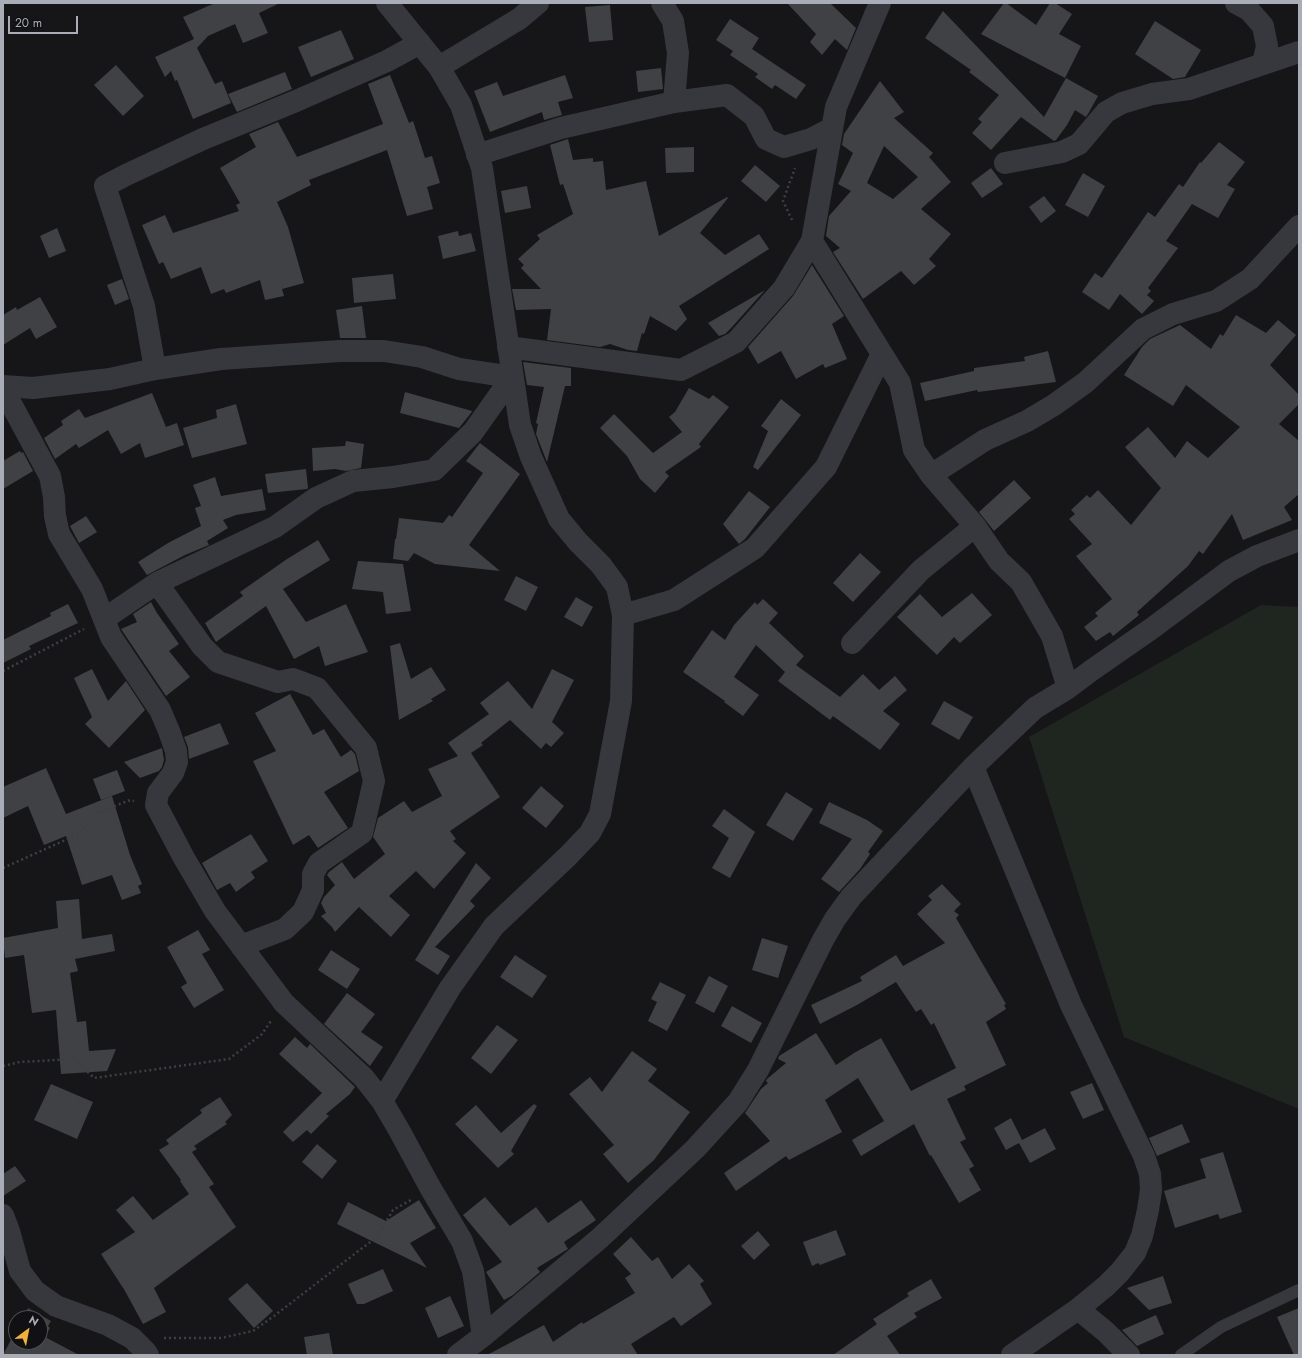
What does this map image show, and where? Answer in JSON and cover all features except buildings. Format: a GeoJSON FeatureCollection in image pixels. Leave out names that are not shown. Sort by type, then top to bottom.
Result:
{"type":"FeatureCollection","features":[{"type":"Feature","properties":{"kind":"street"},"geometry":{"type":"LineString","coordinates":[[382,1101],[450,988],[494,926],[568,856],[590,833],[600,814],[620,701],[624,615],[617,587],[601,565],[578,542],[559,519],[532,458],[520,425],[482,168],[461,106],[439,67],[386,3]]}},
{"type":"Feature","properties":{"kind":"street"},"geometry":{"type":"LineString","coordinates":[[439,67],[519,19],[538,3]]}},
{"type":"Feature","properties":{"kind":"street"},"geometry":{"type":"LineString","coordinates":[[662,3],[673,21],[678,53],[674,102]]}},
{"type":"Feature","properties":{"kind":"street"},"geometry":{"type":"LineString","coordinates":[[508,347],[681,370],[736,342],[784,288],[812,241],[836,107],[880,3]]}},
{"type":"Feature","properties":{"kind":"street"},"geometry":{"type":"LineString","coordinates":[[1236,3],[1249,10],[1263,26],[1267,46],[1264,63]]}},
{"type":"Feature","properties":{"kind":"street"},"geometry":{"type":"LineString","coordinates":[[155,369],[144,306],[105,186],[126,174],[203,139],[296,101],[380,64],[420,43]]}},
{"type":"Feature","properties":{"kind":"street"},"geometry":{"type":"LineString","coordinates":[[1005,163],[1062,152],[1078,144],[1106,112],[1122,103],[1152,94],[1189,89],[1299,52]]}},
{"type":"Feature","properties":{"kind":"street"},"geometry":{"type":"LineString","coordinates":[[477,155],[561,128],[674,102],[726,95],[754,116],[766,139],[784,147],[810,139],[832,128]]}},
{"type":"Feature","properties":{"kind":"street"},"geometry":{"type":"LineString","coordinates":[[931,475],[985,440],[1026,421],[1054,405],[1086,382],[1143,329],[1173,314],[1216,301],[1250,279],[1299,226]]}},
{"type":"Feature","properties":{"kind":"street"},"geometry":{"type":"LineString","coordinates":[[812,241],[900,382],[914,450],[931,475],[975,526],[999,560],[1021,582],[1052,636],[1068,688]]}},
{"type":"Feature","properties":{"kind":"street"},"geometry":{"type":"LineString","coordinates":[[3,386],[33,388],[110,379],[155,369],[221,359],[340,351],[384,351],[422,357],[459,369],[512,377]]}},
{"type":"Feature","properties":{"kind":"street"},"geometry":{"type":"LineString","coordinates":[[624,615],[674,600],[755,548],[826,467],[882,354]]}},
{"type":"Feature","properties":{"kind":"street"},"geometry":{"type":"LineString","coordinates":[[104,619],[157,583],[276,526],[316,498],[353,481],[394,477],[434,470],[473,432],[512,377]]}},
{"type":"Feature","properties":{"kind":"street"},"geometry":{"type":"LineString","coordinates":[[3,389],[50,476],[59,534],[92,589],[111,637],[160,710],[176,751],[177,762],[173,773],[158,793],[156,805],[184,858],[215,911],[284,1003],[315,1033],[343,1057],[359,1073],[382,1101],[462,1241],[473,1271],[483,1336]]}},
{"type":"Feature","properties":{"kind":"street"},"geometry":{"type":"LineString","coordinates":[[852,642],[921,570],[975,526]]}},
{"type":"Feature","properties":{"kind":"street"},"geometry":{"type":"LineString","coordinates":[[461,1354],[599,1239],[695,1149],[738,1102],[758,1070],[835,919],[851,898],[973,768],[1035,708],[1068,688],[1229,571],[1257,556],[1299,540]]}},
{"type":"Feature","properties":{"kind":"street"},"geometry":{"type":"LineString","coordinates":[[157,583],[202,646],[218,662],[278,682],[292,678],[317,688],[366,748],[374,782],[362,833],[319,863],[313,874],[313,890],[303,912],[285,929],[241,946]]}},
{"type":"Feature","properties":{"kind":"street"},"geometry":{"type":"LineString","coordinates":[[973,768],[1070,1005],[1144,1156],[1150,1174],[1151,1190],[1148,1210],[1142,1236],[1135,1253],[1120,1272],[1106,1286],[1078,1309],[1012,1355]]}},
{"type":"Feature","properties":{"kind":"street"},"geometry":{"type":"LineString","coordinates":[[3,1215],[9,1230],[20,1271],[35,1291],[56,1306],[108,1325],[132,1338],[148,1355]]}},
{"type":"Feature","properties":{"kind":"street"},"geometry":{"type":"LineString","coordinates":[[1078,1309],[1106,1332],[1129,1355]]}},
{"type":"Feature","properties":{"kind":"lane"},"geometry":{"type":"LineString","coordinates":[[1181,1355],[1221,1327],[1299,1290]]}},
{"type":"Feature","properties":{"kind":"path"},"geometry":{"type":"LineString","coordinates":[[3,671],[104,619]]}},
{"type":"Feature","properties":{"kind":"path"},"geometry":{"type":"LineString","coordinates":[[3,868],[79,834],[92,815],[130,800],[156,805]]}},
{"type":"Feature","properties":{"kind":"path"},"geometry":{"type":"LineString","coordinates":[[3,1066],[20,1062],[74,1059],[94,1078],[229,1059],[262,1034],[284,1003]]}},
{"type":"Feature","properties":{"kind":"path"},"geometry":{"type":"LineString","coordinates":[[132,1338],[221,1338],[253,1331],[378,1236],[393,1210],[431,1189]]}},
{"type":"Feature","properties":{"kind":"shaded area"},"geometry":{"type":"Polygon","coordinates":[[[1261,605],[1299,607],[1299,1109],[1124,1037],[1029,737],[1261,605]]]}}]}
